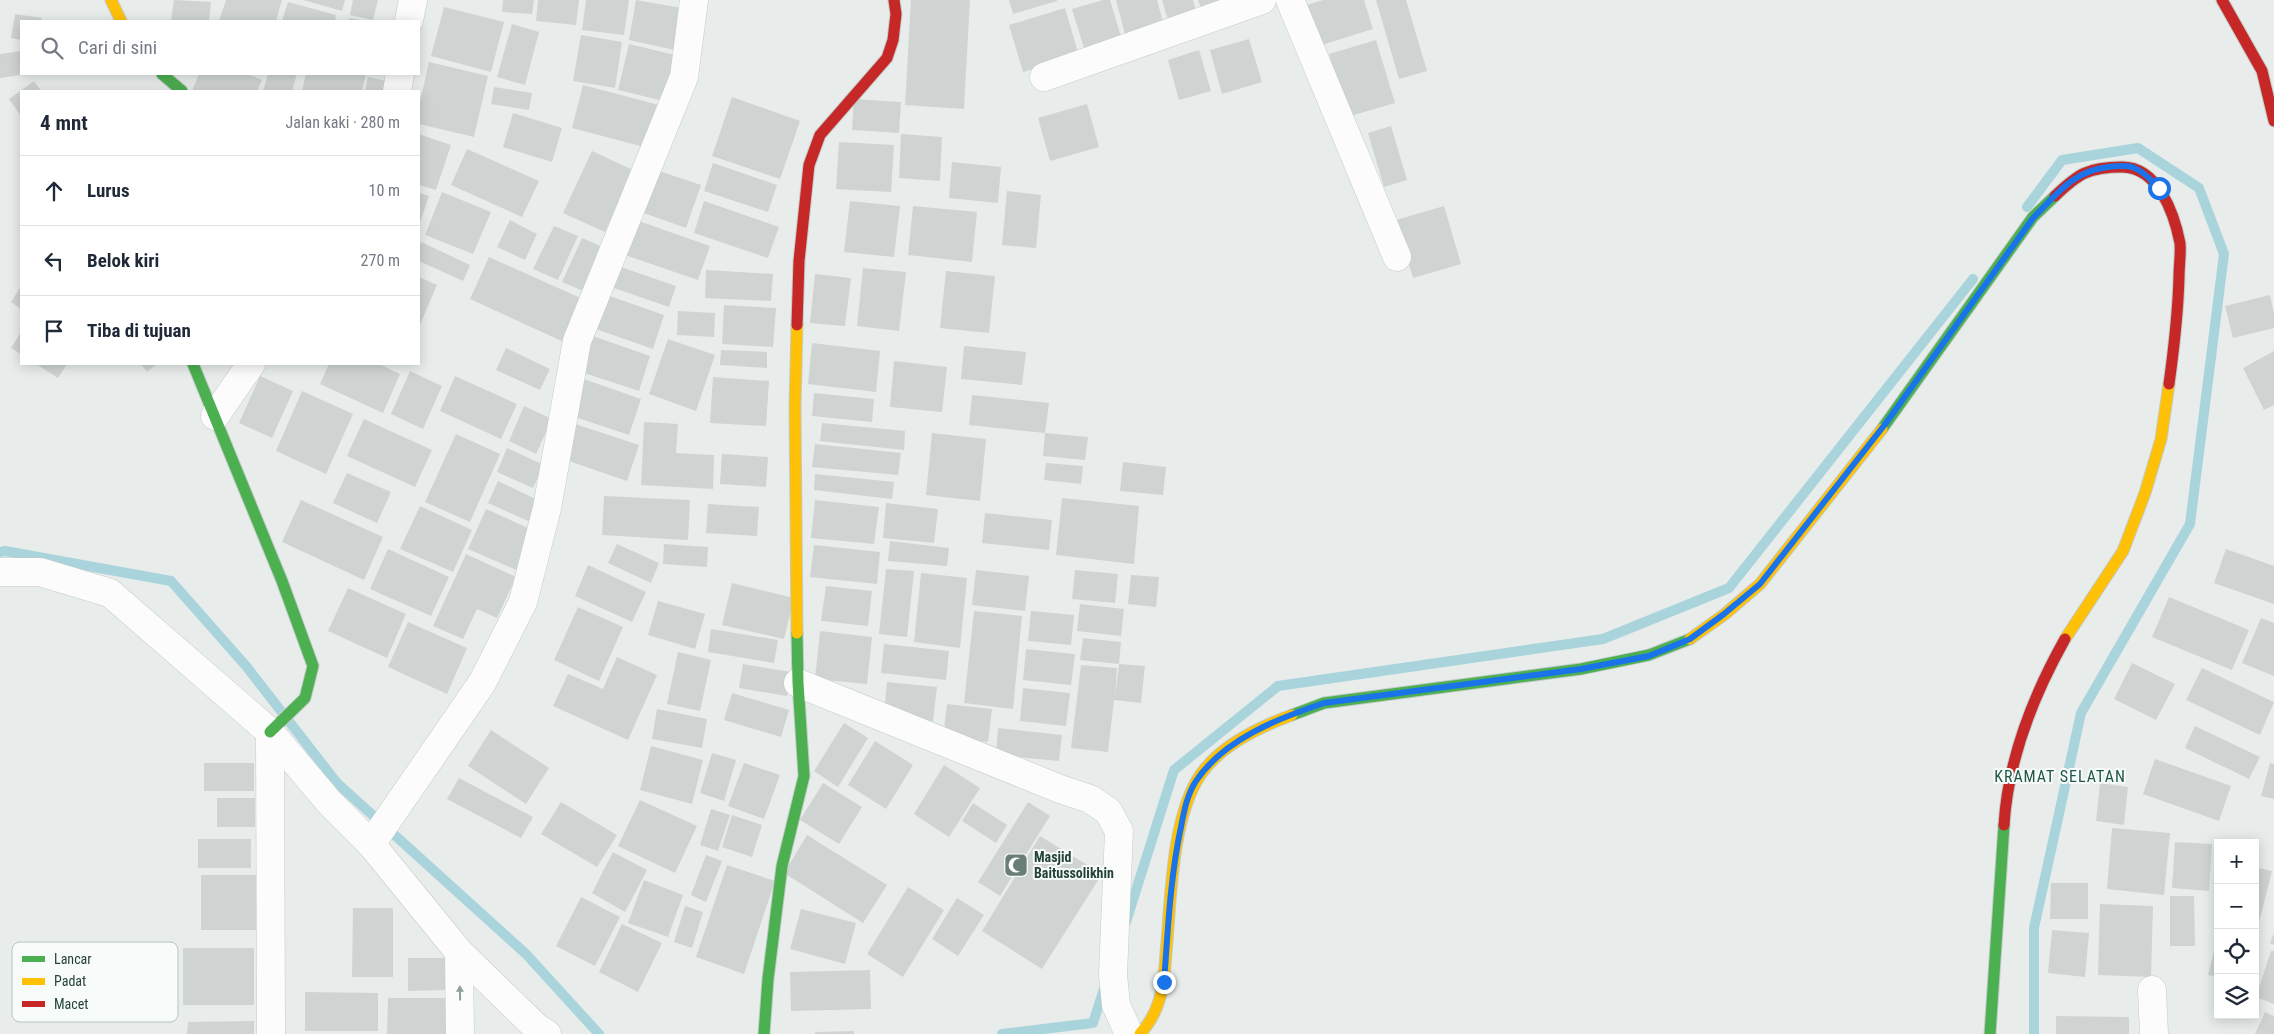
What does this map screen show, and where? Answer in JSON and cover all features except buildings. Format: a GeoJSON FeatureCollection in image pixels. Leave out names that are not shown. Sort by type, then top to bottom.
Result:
{"type":"FeatureCollection","features":[{"type":"Feature","properties":{"kind":"street"},"geometry":{"type":"LineString","coordinates":[[111,0],[121,20]]}},
{"type":"Feature","properties":{"kind":"street"},"geometry":{"type":"LineString","coordinates":[[409,20],[413,0]]}},
{"type":"Feature","properties":{"kind":"street"},"geometry":{"type":"LineString","coordinates":[[371,844],[482,683],[523,602],[547,508],[577,341],[684,77],[694,0]]}},
{"type":"Feature","properties":{"kind":"street"},"geometry":{"type":"LineString","coordinates":[[764,1034],[768,979],[782,866],[804,776],[798,683],[795,406],[799,261],[809,165],[820,135],[887,58],[893,40],[896,14],[894,0]]}},
{"type":"Feature","properties":{"kind":"street"},"geometry":{"type":"LineString","coordinates":[[1044,77],[1262,0]]}},
{"type":"Feature","properties":{"kind":"street"},"geometry":{"type":"LineString","coordinates":[[1290,0],[1398,256]]}},
{"type":"Feature","properties":{"kind":"street"},"geometry":{"type":"LineString","coordinates":[[2222,0],[2262,71],[2274,121]]}},
{"type":"Feature","properties":{"kind":"street"},"geometry":{"type":"LineString","coordinates":[[163,75],[181,90]]}},
{"type":"Feature","properties":{"kind":"street"},"geometry":{"type":"LineString","coordinates":[[397,90],[400,75]]}},
{"type":"Feature","properties":{"kind":"street"},"geometry":{"type":"LineString","coordinates":[[1140,1034],[1150,1024],[1159,1008],[1161,999],[1173,864],[1190,791],[1197,779],[1221,754],[1245,737],[1285,716],[1324,703],[1581,669],[1649,656],[1690,639],[1760,584],[1886,423],[2033,218],[2076,176],[2099,168],[2119,165],[2131,167],[2144,173],[2159,188],[2172,215],[2180,244],[2177,327],[2161,439],[2145,493],[2123,551],[2069,632],[2047,671],[2021,735],[2005,810],[1990,1034]]}},
{"type":"Feature","properties":{"kind":"street"},"geometry":{"type":"LineString","coordinates":[[193,365],[282,581],[313,666],[305,698],[276,727],[271,1034]]}},
{"type":"Feature","properties":{"kind":"street"},"geometry":{"type":"LineString","coordinates":[[215,416],[250,365]]}},
{"type":"Feature","properties":{"kind":"street"},"geometry":{"type":"LineString","coordinates":[[0,572],[40,572],[110,593],[276,727],[330,803],[371,844],[459,952],[537,1028],[547,1034]]}},
{"type":"Feature","properties":{"kind":"street"},"geometry":{"type":"LineString","coordinates":[[798,683],[1051,786],[1090,799],[1108,811],[1119,831],[1113,975],[1116,1005],[1129,1034]]}},
{"type":"Feature","properties":{"kind":"street"},"geometry":{"type":"LineString","coordinates":[[459,952],[460,1034]]}},
{"type":"Feature","properties":{"kind":"street"},"geometry":{"type":"LineString","coordinates":[[2152,990],[2154,1034]]}},
{"type":"Feature","properties":{"kind":"waterway"},"geometry":{"type":"LineString","coordinates":[[2027,207],[2062,160],[2138,148],[2199,188],[2224,254],[2190,524],[2081,713],[2034,928],[2034,1034]]}},
{"type":"Feature","properties":{"kind":"waterway"},"geometry":{"type":"LineString","coordinates":[[1126,922],[1174,770],[1278,686],[1603,639],[1729,588],[1973,279]]}},
{"type":"Feature","properties":{"kind":"waterway"},"geometry":{"type":"LineString","coordinates":[[0,552],[5,551],[171,581],[246,666],[337,783],[526,954],[599,1034]]}},
{"type":"Feature","properties":{"kind":"waterway"},"geometry":{"type":"LineString","coordinates":[[1002,1034],[1093,1023],[1105,986]]}},
{"type":"Feature","properties":{"kind":"traffic: fast"},"geometry":{"type":"LineString","coordinates":[[163,75],[181,90]]}},
{"type":"Feature","properties":{"kind":"traffic: fast"},"geometry":{"type":"LineString","coordinates":[[1882,429],[2033,217],[2055,196]]}},
{"type":"Feature","properties":{"kind":"traffic: fast"},"geometry":{"type":"LineString","coordinates":[[193,365],[282,581],[313,666],[305,698],[270,732]]}},
{"type":"Feature","properties":{"kind":"traffic: fast"},"geometry":{"type":"LineString","coordinates":[[764,1034],[768,979],[782,866],[804,776],[797,633]]}},
{"type":"Feature","properties":{"kind":"traffic: fast"},"geometry":{"type":"LineString","coordinates":[[1292,715],[1324,703],[1581,669],[1649,655],[1690,639]]}},
{"type":"Feature","properties":{"kind":"traffic: fast"},"geometry":{"type":"LineString","coordinates":[[1990,1034],[2004,825]]}},
{"type":"Feature","properties":{"kind":"traffic: slow"},"geometry":{"type":"LineString","coordinates":[[111,0],[121,20]]}},
{"type":"Feature","properties":{"kind":"traffic: slow"},"geometry":{"type":"LineString","coordinates":[[797,325],[795,406],[797,633]]}},
{"type":"Feature","properties":{"kind":"traffic: slow"},"geometry":{"type":"LineString","coordinates":[[2065,639],[2123,551],[2145,493],[2161,439],[2169,384]]}},
{"type":"Feature","properties":{"kind":"traffic: slow"},"geometry":{"type":"LineString","coordinates":[[1690,639],[1725,614],[1760,584],[1882,429]]}},
{"type":"Feature","properties":{"kind":"traffic: slow"},"geometry":{"type":"LineString","coordinates":[[1140,1034],[1153,1015],[1163,985],[1174,860],[1178,836],[1191,792],[1201,774],[1219,754],[1254,731],[1292,715]]}},
{"type":"Feature","properties":{"kind":"traffic: jam"},"geometry":{"type":"LineString","coordinates":[[797,325],[799,261],[809,165],[820,135],[887,58],[893,40],[896,14],[894,0]]}},
{"type":"Feature","properties":{"kind":"traffic: jam"},"geometry":{"type":"LineString","coordinates":[[2222,0],[2262,71],[2274,121]]}},
{"type":"Feature","properties":{"kind":"traffic: jam"},"geometry":{"type":"LineString","coordinates":[[2055,196],[2070,182],[2084,173],[2110,167],[2135,169],[2155,183],[2162,194],[2169,206],[2180,243],[2177,317],[2169,384]]}},
{"type":"Feature","properties":{"kind":"traffic: jam"},"geometry":{"type":"LineString","coordinates":[[2004,825],[2006,800],[2024,729],[2053,661],[2065,639]]}},
{"type":"Feature","properties":{"kind":"place","name":"Masjid Baitussolikhin"},"geometry":{"type":"Point","coordinates":[1016,865]}},
{"type":"Feature","properties":{"kind":"district","name":"KRAMAT SELATAN"},"geometry":{"type":"Point","coordinates":[2060,776]}},
{"type":"Feature","properties":{"kind":"route"},"geometry":{"type":"LineString","coordinates":[[1164,982],[1173,864],[1186,806],[1190,791],[1197,779],[1221,754],[1245,737],[1285,716],[1324,703],[1581,669],[1649,656],[1690,639],[1760,584],[1886,423],[2007,252],[2033,218],[2061,189],[2076,176],[2093,169],[2119,165],[2131,167],[2144,173],[2159,188]]}}]}
